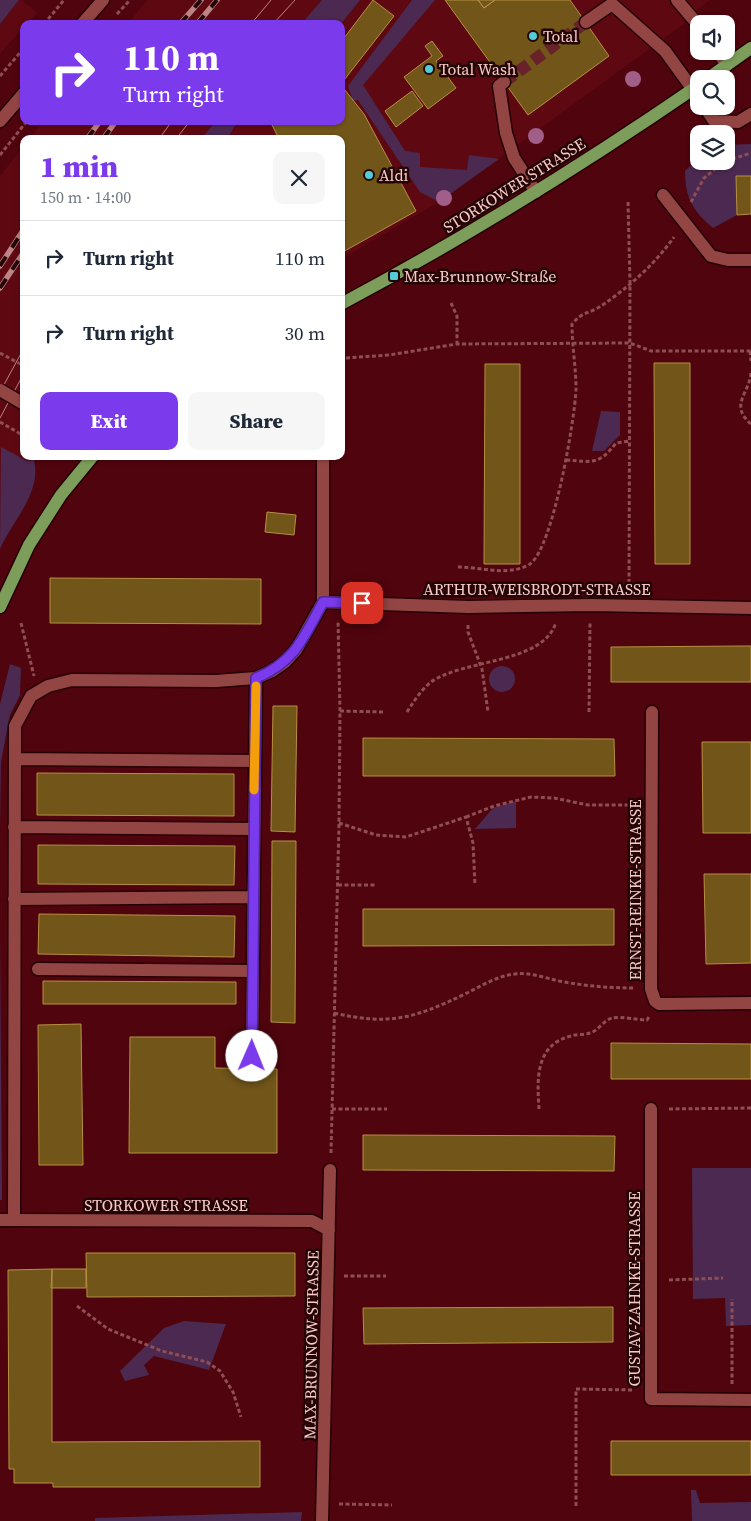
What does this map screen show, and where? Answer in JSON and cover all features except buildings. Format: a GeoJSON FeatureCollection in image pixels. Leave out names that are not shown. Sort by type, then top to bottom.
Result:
{"type":"FeatureCollection","features":[{"type":"Feature","properties":{"kind":"main road"},"geometry":{"type":"LineString","coordinates":[[720,70],[751,48]]}},
{"type":"Feature","properties":{"kind":"main road","name":"STORKOWER STRASSE"},"geometry":{"type":"LineString","coordinates":[[345,302],[422,261],[690,95]]}},
{"type":"Feature","properties":{"kind":"main road"},"geometry":{"type":"LineString","coordinates":[[0,607],[29,544],[62,495],[90,460]]}},
{"type":"Feature","properties":{"kind":"street"},"geometry":{"type":"LineString","coordinates":[[86,20],[103,0]]}},
{"type":"Feature","properties":{"kind":"street"},"geometry":{"type":"LineString","coordinates":[[677,0],[690,15]]}},
{"type":"Feature","properties":{"kind":"street"},"geometry":{"type":"LineString","coordinates":[[586,22],[612,4],[665,51],[690,82]]}},
{"type":"Feature","properties":{"kind":"street"},"geometry":{"type":"LineString","coordinates":[[724,60],[728,65]]}},
{"type":"Feature","properties":{"kind":"street"},"geometry":{"type":"LineString","coordinates":[[504,82],[499,86],[506,133],[514,158],[536,192]]}},
{"type":"Feature","properties":{"kind":"street"},"geometry":{"type":"LineString","coordinates":[[0,121],[20,98]]}},
{"type":"Feature","properties":{"kind":"street"},"geometry":{"type":"LineString","coordinates":[[710,115],[714,121],[738,122],[751,114]]}},
{"type":"Feature","properties":{"kind":"street"},"geometry":{"type":"LineString","coordinates":[[663,195],[683,223],[711,256],[728,260],[751,260]]}},
{"type":"Feature","properties":{"kind":"street"},"geometry":{"type":"LineString","coordinates":[[0,390],[20,402]]}},
{"type":"Feature","properties":{"kind":"street"},"geometry":{"type":"LineString","coordinates":[[14,1220],[15,726],[30,696],[37,690],[72,680],[216,681],[256,678],[272,671],[296,650],[323,602],[323,460]]}},
{"type":"Feature","properties":{"kind":"street","name":"ARTHUR-WEISBRODT-STRASSE"},"geometry":{"type":"LineString","coordinates":[[323,602],[468,607],[628,605],[751,608]]}},
{"type":"Feature","properties":{"kind":"street"},"geometry":{"type":"LineString","coordinates":[[252,1056],[256,678]]}},
{"type":"Feature","properties":{"kind":"street","name":"ERNST-REINKE-STRASSE"},"geometry":{"type":"LineString","coordinates":[[652,712],[652,989],[655,1001],[659,1004]]}},
{"type":"Feature","properties":{"kind":"street"},"geometry":{"type":"LineString","coordinates":[[15,759],[255,761]]}},
{"type":"Feature","properties":{"kind":"street"},"geometry":{"type":"LineString","coordinates":[[14,828],[254,829]]}},
{"type":"Feature","properties":{"kind":"street"},"geometry":{"type":"LineString","coordinates":[[14,899],[253,897]]}},
{"type":"Feature","properties":{"kind":"street"},"geometry":{"type":"LineString","coordinates":[[38,969],[253,971]]}},
{"type":"Feature","properties":{"kind":"street"},"geometry":{"type":"LineString","coordinates":[[659,1004],[751,1003]]}},
{"type":"Feature","properties":{"kind":"street","name":"GUSTAV-ZAHNKE-STRASSE"},"geometry":{"type":"LineString","coordinates":[[651,1109],[651,1398],[751,1400]]}},
{"type":"Feature","properties":{"kind":"street","name":"MAX-BRUNNOW-STRASSE"},"geometry":{"type":"LineString","coordinates":[[322,1521],[330,1170]]}},
{"type":"Feature","properties":{"kind":"street","name":"STORKOWER STRASSE"},"geometry":{"type":"LineString","coordinates":[[0,1220],[312,1221],[328,1230]]}},
{"type":"Feature","properties":{"kind":"path"},"geometry":{"type":"LineString","coordinates":[[47,20],[64,0]]}},
{"type":"Feature","properties":{"kind":"path"},"geometry":{"type":"LineString","coordinates":[[114,18],[130,0]]}},
{"type":"Feature","properties":{"kind":"path"},"geometry":{"type":"LineString","coordinates":[[0,76],[20,53]]}},
{"type":"Feature","properties":{"kind":"path"},"geometry":{"type":"LineString","coordinates":[[0,155],[24,125]]}},
{"type":"Feature","properties":{"kind":"path"},"geometry":{"type":"LineString","coordinates":[[735,158],[751,153]]}},
{"type":"Feature","properties":{"kind":"path"},"geometry":{"type":"LineString","coordinates":[[458,567],[487,571],[518,568],[531,563],[543,548],[566,460],[576,391],[572,324],[580,314],[600,307],[660,256],[683,223],[692,197],[704,178],[714,170]]}},
{"type":"Feature","properties":{"kind":"path"},"geometry":{"type":"LineString","coordinates":[[628,202],[630,282],[628,605]]}},
{"type":"Feature","properties":{"kind":"path"},"geometry":{"type":"LineString","coordinates":[[452,303],[457,316],[457,344]]}},
{"type":"Feature","properties":{"kind":"path"},"geometry":{"type":"LineString","coordinates":[[346,358],[389,355],[457,344],[630,342],[651,351],[751,351],[751,361]]}},
{"type":"Feature","properties":{"kind":"path"},"geometry":{"type":"LineString","coordinates":[[0,353],[20,364]]}},
{"type":"Feature","properties":{"kind":"path"},"geometry":{"type":"LineString","coordinates":[[751,373],[740,401],[741,411],[751,424]]}},
{"type":"Feature","properties":{"kind":"path"},"geometry":{"type":"LineString","coordinates":[[0,422],[20,434]]}},
{"type":"Feature","properties":{"kind":"path"},"geometry":{"type":"LineString","coordinates":[[566,460],[594,462],[604,458],[616,443],[629,441]]}},
{"type":"Feature","properties":{"kind":"path"},"geometry":{"type":"LineString","coordinates":[[323,602],[339,622],[338,885],[330,1170]]}},
{"type":"Feature","properties":{"kind":"path"},"geometry":{"type":"LineString","coordinates":[[589,712],[590,605]]}},
{"type":"Feature","properties":{"kind":"path"},"geometry":{"type":"LineString","coordinates":[[468,607],[468,632],[480,664],[488,712]]}},
{"type":"Feature","properties":{"kind":"path"},"geometry":{"type":"LineString","coordinates":[[407,712],[419,694],[432,681],[480,664],[512,656],[531,648],[549,636],[554,630],[560,607]]}},
{"type":"Feature","properties":{"kind":"path"},"geometry":{"type":"LineString","coordinates":[[21,623],[37,690]]}},
{"type":"Feature","properties":{"kind":"path"},"geometry":{"type":"LineString","coordinates":[[340,711],[383,712]]}},
{"type":"Feature","properties":{"kind":"path"},"geometry":{"type":"LineString","coordinates":[[339,823],[376,835],[406,837],[494,806],[531,797],[554,798],[588,805],[651,806]]}},
{"type":"Feature","properties":{"kind":"path"},"geometry":{"type":"LineString","coordinates":[[466,817],[473,843],[475,885]]}},
{"type":"Feature","properties":{"kind":"path"},"geometry":{"type":"LineString","coordinates":[[338,885],[377,885]]}},
{"type":"Feature","properties":{"kind":"path"},"geometry":{"type":"LineString","coordinates":[[334,1013],[360,1019],[384,1020],[410,1017],[490,981],[514,974],[532,974],[607,988],[652,989]]}},
{"type":"Feature","properties":{"kind":"path"},"geometry":{"type":"LineString","coordinates":[[539,1109],[538,1074],[545,1052],[562,1039],[590,1033],[612,1018],[647,1020],[659,1004]]}},
{"type":"Feature","properties":{"kind":"path"},"geometry":{"type":"LineString","coordinates":[[651,1109],[751,1108]]}},
{"type":"Feature","properties":{"kind":"path"},"geometry":{"type":"LineString","coordinates":[[332,1109],[387,1109]]}},
{"type":"Feature","properties":{"kind":"path"},"geometry":{"type":"LineString","coordinates":[[329,1276],[386,1276]]}},
{"type":"Feature","properties":{"kind":"path"},"geometry":{"type":"LineString","coordinates":[[650,1280],[723,1278]]}},
{"type":"Feature","properties":{"kind":"path"},"geometry":{"type":"LineString","coordinates":[[731,1400],[732,1299]]}},
{"type":"Feature","properties":{"kind":"path"},"geometry":{"type":"LineString","coordinates":[[77,1306],[108,1329],[162,1351],[207,1362],[220,1371],[233,1392],[241,1417]]}},
{"type":"Feature","properties":{"kind":"path"},"geometry":{"type":"LineString","coordinates":[[576,1506],[576,1389],[650,1390]]}},
{"type":"Feature","properties":{"kind":"path"},"geometry":{"type":"LineString","coordinates":[[323,1504],[392,1505]]}},
{"type":"Feature","properties":{"kind":"shaded area"},"geometry":{"type":"Polygon","coordinates":[[[0,0],[19,0],[0,24],[0,0]]]}},
{"type":"Feature","properties":{"kind":"shaded area"},"geometry":{"type":"Polygon","coordinates":[[[19,0],[22,0],[37,13],[31,20],[20,20],[20,32],[0,54],[0,24],[19,0]]]}},
{"type":"Feature","properties":{"kind":"shaded area"},"geometry":{"type":"Polygon","coordinates":[[[148,0],[322,0],[304,20],[130,20],[148,0]]]}},
{"type":"Feature","properties":{"kind":"shaded area"},"geometry":{"type":"Polygon","coordinates":[[[322,0],[360,0],[344,20],[304,20],[322,0]]]}},
{"type":"Feature","properties":{"kind":"shaded area"},"geometry":{"type":"Polygon","coordinates":[[[360,0],[710,0],[683,20],[685,23],[439,202],[345,257],[345,135],[229,135],[236,125],[345,125],[344,20],[360,0]]]}},
{"type":"Feature","properties":{"kind":"shaded area"},"geometry":{"type":"Polygon","coordinates":[[[412,0],[435,0],[363,85],[405,151],[420,153],[420,167],[467,170],[469,155],[499,159],[439,202],[420,192],[358,100],[353,101],[348,86],[412,0]]]}},
{"type":"Feature","properties":{"kind":"shaded area"},"geometry":{"type":"Polygon","coordinates":[[[40,125],[213,125],[204,135],[32,135],[40,125]]]}},
{"type":"Feature","properties":{"kind":"shaded area"},"geometry":{"type":"Polygon","coordinates":[[[213,125],[236,125],[229,135],[204,135],[213,125]]]}},
{"type":"Feature","properties":{"kind":"shaded area"},"geometry":{"type":"Polygon","coordinates":[[[751,144],[751,176],[737,176],[737,215],[713,228],[695,210],[687,189],[685,171],[690,166],[690,170],[735,170],[735,145],[751,144]]]}},
{"type":"Feature","properties":{"kind":"shaded area"},"geometry":{"type":"Polygon","coordinates":[[[20,151],[20,460],[29,460],[23,491],[0,542],[0,176],[20,151]]]}},
{"type":"Feature","properties":{"kind":"shaded area"},"geometry":{"type":"Polygon","coordinates":[[[601,411],[620,412],[620,435],[604,451],[592,451],[601,411]]]}},
{"type":"Feature","properties":{"kind":"shaded area"},"geometry":{"type":"Polygon","coordinates":[[[1,447],[20,457],[20,460],[34,460],[35,472],[34,484],[30,495],[0,549],[1,447]]]}},
{"type":"Feature","properties":{"kind":"shaded area"},"geometry":{"type":"Polygon","coordinates":[[[10,664],[21,668],[20,695],[10,715],[1,762],[0,829],[0,704],[10,664]]]}},
{"type":"Feature","properties":{"kind":"shaded area"},"geometry":{"type":"Polygon","coordinates":[[[502,666],[512,669],[515,679],[512,689],[502,692],[492,689],[489,679],[492,669],[502,666]]]}},
{"type":"Feature","properties":{"kind":"shaded area"},"geometry":{"type":"Polygon","coordinates":[[[516,801],[516,828],[475,829],[493,808],[516,801]]]}},
{"type":"Feature","properties":{"kind":"shaded area"},"geometry":{"type":"Polygon","coordinates":[[[0,930],[2,1200],[0,1200],[0,930]]]}},
{"type":"Feature","properties":{"kind":"shaded area"},"geometry":{"type":"Polygon","coordinates":[[[692,1168],[751,1168],[751,1325],[726,1326],[725,1298],[693,1299],[692,1168]]]}},
{"type":"Feature","properties":{"kind":"shaded area"},"geometry":{"type":"Polygon","coordinates":[[[184,1321],[226,1324],[209,1370],[154,1356],[144,1365],[149,1375],[125,1381],[120,1371],[164,1328],[184,1321]]]}},
{"type":"Feature","properties":{"kind":"shaded area"},"geometry":{"type":"Polygon","coordinates":[[[691,1490],[696,1490],[700,1503],[751,1502],[751,1521],[692,1521],[691,1490]]]}},
{"type":"Feature","properties":{"kind":"shaded area"},"geometry":{"type":"Polygon","coordinates":[[[302,1512],[301,1521],[95,1521],[95,1518],[302,1512]]]}},
{"type":"Feature","properties":{"kind":"tunnel"},"geometry":{"type":"LineString","coordinates":[[504,82],[586,22]]}},
{"type":"Feature","properties":{"kind":"tram line"},"geometry":{"type":"LineString","coordinates":[[254,20],[271,0]]}},
{"type":"Feature","properties":{"kind":"tram line"},"geometry":{"type":"LineString","coordinates":[[277,20],[295,0]]}},
{"type":"Feature","properties":{"kind":"tram line"},"geometry":{"type":"LineString","coordinates":[[162,135],[169,125]]}},
{"type":"Feature","properties":{"kind":"tram line"},"geometry":{"type":"LineString","coordinates":[[179,135],[187,125]]}},
{"type":"Feature","properties":{"kind":"tram line"},"geometry":{"type":"LineString","coordinates":[[0,392],[20,355]]}},
{"type":"Feature","properties":{"kind":"tram line"},"geometry":{"type":"LineString","coordinates":[[0,418],[20,380]]}},
{"type":"Feature","properties":{"kind":"railway"},"geometry":{"type":"LineString","coordinates":[[184,20],[201,0]]}},
{"type":"Feature","properties":{"kind":"railway"},"geometry":{"type":"LineString","coordinates":[[200,20],[217,0]]}},
{"type":"Feature","properties":{"kind":"railway"},"geometry":{"type":"LineString","coordinates":[[90,135],[97,125]]}},
{"type":"Feature","properties":{"kind":"railway"},"geometry":{"type":"LineString","coordinates":[[106,135],[113,125]]}},
{"type":"Feature","properties":{"kind":"railway"},"geometry":{"type":"LineString","coordinates":[[0,266],[20,235]]}},
{"type":"Feature","properties":{"kind":"railway"},"geometry":{"type":"LineString","coordinates":[[0,288],[20,258]]}},
{"type":"Feature","properties":{"kind":"slow traffic"},"geometry":{"type":"LineString","coordinates":[[254,790],[256,686]]}},
{"type":"Feature","properties":{"kind":"place","name":"Total"},"geometry":{"type":"Point","coordinates":[533,36]}},
{"type":"Feature","properties":{"kind":"place","name":"Total Wash"},"geometry":{"type":"Point","coordinates":[429,69]}},
{"type":"Feature","properties":{"kind":"place","name":"Aldi"},"geometry":{"type":"Point","coordinates":[369,175]}},
{"type":"Feature","properties":{"kind":"place","name":"Max-Brunnow-Straße"},"geometry":{"type":"Point","coordinates":[394,276]}},
{"type":"Feature","properties":{"kind":"route"},"geometry":{"type":"LineString","coordinates":[[252,1056],[256,678],[272,671],[285,662],[296,650],[323,602],[362,603]]}}]}
